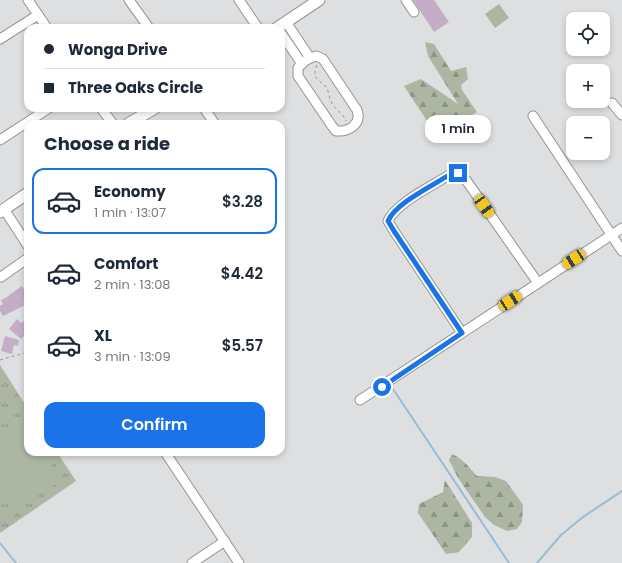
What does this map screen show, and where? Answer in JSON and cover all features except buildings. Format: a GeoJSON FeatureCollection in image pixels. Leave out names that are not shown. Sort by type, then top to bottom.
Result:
{"type":"FeatureCollection","features":[{"type":"Feature","properties":{"kind":"main road"},"geometry":{"type":"LineString","coordinates":[[282,24],[319,0]]}},
{"type":"Feature","properties":{"kind":"main road"},"geometry":{"type":"LineString","coordinates":[[138,120],[149,112]]}},
{"type":"Feature","properties":{"kind":"main road"},"geometry":{"type":"LineString","coordinates":[[2,210],[24,196]]}},
{"type":"Feature","properties":{"kind":"street"},"geometry":{"type":"LineString","coordinates":[[28,0],[44,24]]}},
{"type":"Feature","properties":{"kind":"street"},"geometry":{"type":"LineString","coordinates":[[129,0],[146,24]]}},
{"type":"Feature","properties":{"kind":"street"},"geometry":{"type":"LineString","coordinates":[[239,0],[255,24]]}},
{"type":"Feature","properties":{"kind":"street"},"geometry":{"type":"LineString","coordinates":[[406,0],[414,12]]}},
{"type":"Feature","properties":{"kind":"street"},"geometry":{"type":"LineString","coordinates":[[0,40],[38,14]]}},
{"type":"Feature","properties":{"kind":"street"},"geometry":{"type":"LineString","coordinates":[[285,31],[300,43],[312,61]]}},
{"type":"Feature","properties":{"kind":"street"},"geometry":{"type":"LineString","coordinates":[[285,38],[302,64]]}},
{"type":"Feature","properties":{"kind":"street"},"geometry":{"type":"LineString","coordinates":[[292,48],[300,43]]}},
{"type":"Feature","properties":{"kind":"street"},"geometry":{"type":"LineString","coordinates":[[316,56],[323,59],[357,110],[359,116],[356,124],[346,131],[336,131],[301,82],[297,72],[298,68],[302,64],[312,61],[316,56]]}},
{"type":"Feature","properties":{"kind":"street"},"geometry":{"type":"LineString","coordinates":[[612,103],[622,115]]}},
{"type":"Feature","properties":{"kind":"street"},"geometry":{"type":"LineString","coordinates":[[31,120],[43,112]]}},
{"type":"Feature","properties":{"kind":"street"},"geometry":{"type":"LineString","coordinates":[[533,116],[622,251]]}},
{"type":"Feature","properties":{"kind":"street"},"geometry":{"type":"LineString","coordinates":[[0,140],[24,124]]}},
{"type":"Feature","properties":{"kind":"street"},"geometry":{"type":"LineString","coordinates":[[462,333],[388,221],[391,214],[400,206],[449,175],[458,173],[466,180],[538,284]]}},
{"type":"Feature","properties":{"kind":"street"},"geometry":{"type":"LineString","coordinates":[[2,210],[24,240]]}},
{"type":"Feature","properties":{"kind":"street"},"geometry":{"type":"LineString","coordinates":[[360,400],[622,228]]}},
{"type":"Feature","properties":{"kind":"street"},"geometry":{"type":"LineString","coordinates":[[0,279],[24,261]]}},
{"type":"Feature","properties":{"kind":"street"},"geometry":{"type":"LineString","coordinates":[[168,456],[239,563]]}},
{"type":"Feature","properties":{"kind":"street"},"geometry":{"type":"LineString","coordinates":[[192,563],[225,541]]}},
{"type":"Feature","properties":{"kind":"path"},"geometry":{"type":"LineString","coordinates":[[312,61],[317,64],[315,76],[317,80],[327,88],[332,105],[342,113],[347,122]]}},
{"type":"Feature","properties":{"kind":"path"},"geometry":{"type":"LineString","coordinates":[[0,360],[24,353]]}},
{"type":"Feature","properties":{"kind":"green space"},"geometry":{"type":"Polygon","coordinates":[[[499,4],[509,18],[495,28],[485,14],[499,4]]]}},
{"type":"Feature","properties":{"kind":"green space"},"geometry":{"type":"Polygon","coordinates":[[[425,42],[434,44],[451,71],[466,67],[468,79],[461,85],[462,90],[477,112],[437,136],[404,86],[421,79],[458,104],[428,56],[425,42]]]}},
{"type":"Feature","properties":{"kind":"green space"},"geometry":{"type":"Polygon","coordinates":[[[0,365],[24,403],[24,456],[60,456],[76,481],[0,533],[0,365]]]}},
{"type":"Feature","properties":{"kind":"green space"},"geometry":{"type":"Polygon","coordinates":[[[22,429],[24,430],[24,456],[45,456],[61,481],[35,497],[11,502],[0,494],[0,443],[22,429]]]}},
{"type":"Feature","properties":{"kind":"green space"},"geometry":{"type":"Polygon","coordinates":[[[452,454],[463,461],[477,476],[495,477],[506,481],[523,505],[522,522],[517,529],[507,531],[494,525],[485,517],[458,478],[449,460],[452,454]]]}},
{"type":"Feature","properties":{"kind":"green space"},"geometry":{"type":"Polygon","coordinates":[[[445,480],[472,523],[472,537],[459,552],[446,554],[418,513],[419,504],[443,492],[445,480]]]}},
{"type":"Feature","properties":{"kind":"waterway"},"geometry":{"type":"LineString","coordinates":[[391,386],[509,563]]}},
{"type":"Feature","properties":{"kind":"waterway"},"geometry":{"type":"LineString","coordinates":[[537,563],[561,535],[583,517],[622,491]]}},
{"type":"Feature","properties":{"kind":"waterway"},"geometry":{"type":"LineString","coordinates":[[0,543],[16,563]]}},
{"type":"Feature","properties":{"kind":"route"},"geometry":{"type":"LineString","coordinates":[[382,387],[462,333],[388,221],[391,214],[400,206],[449,175],[458,173]]}}]}
